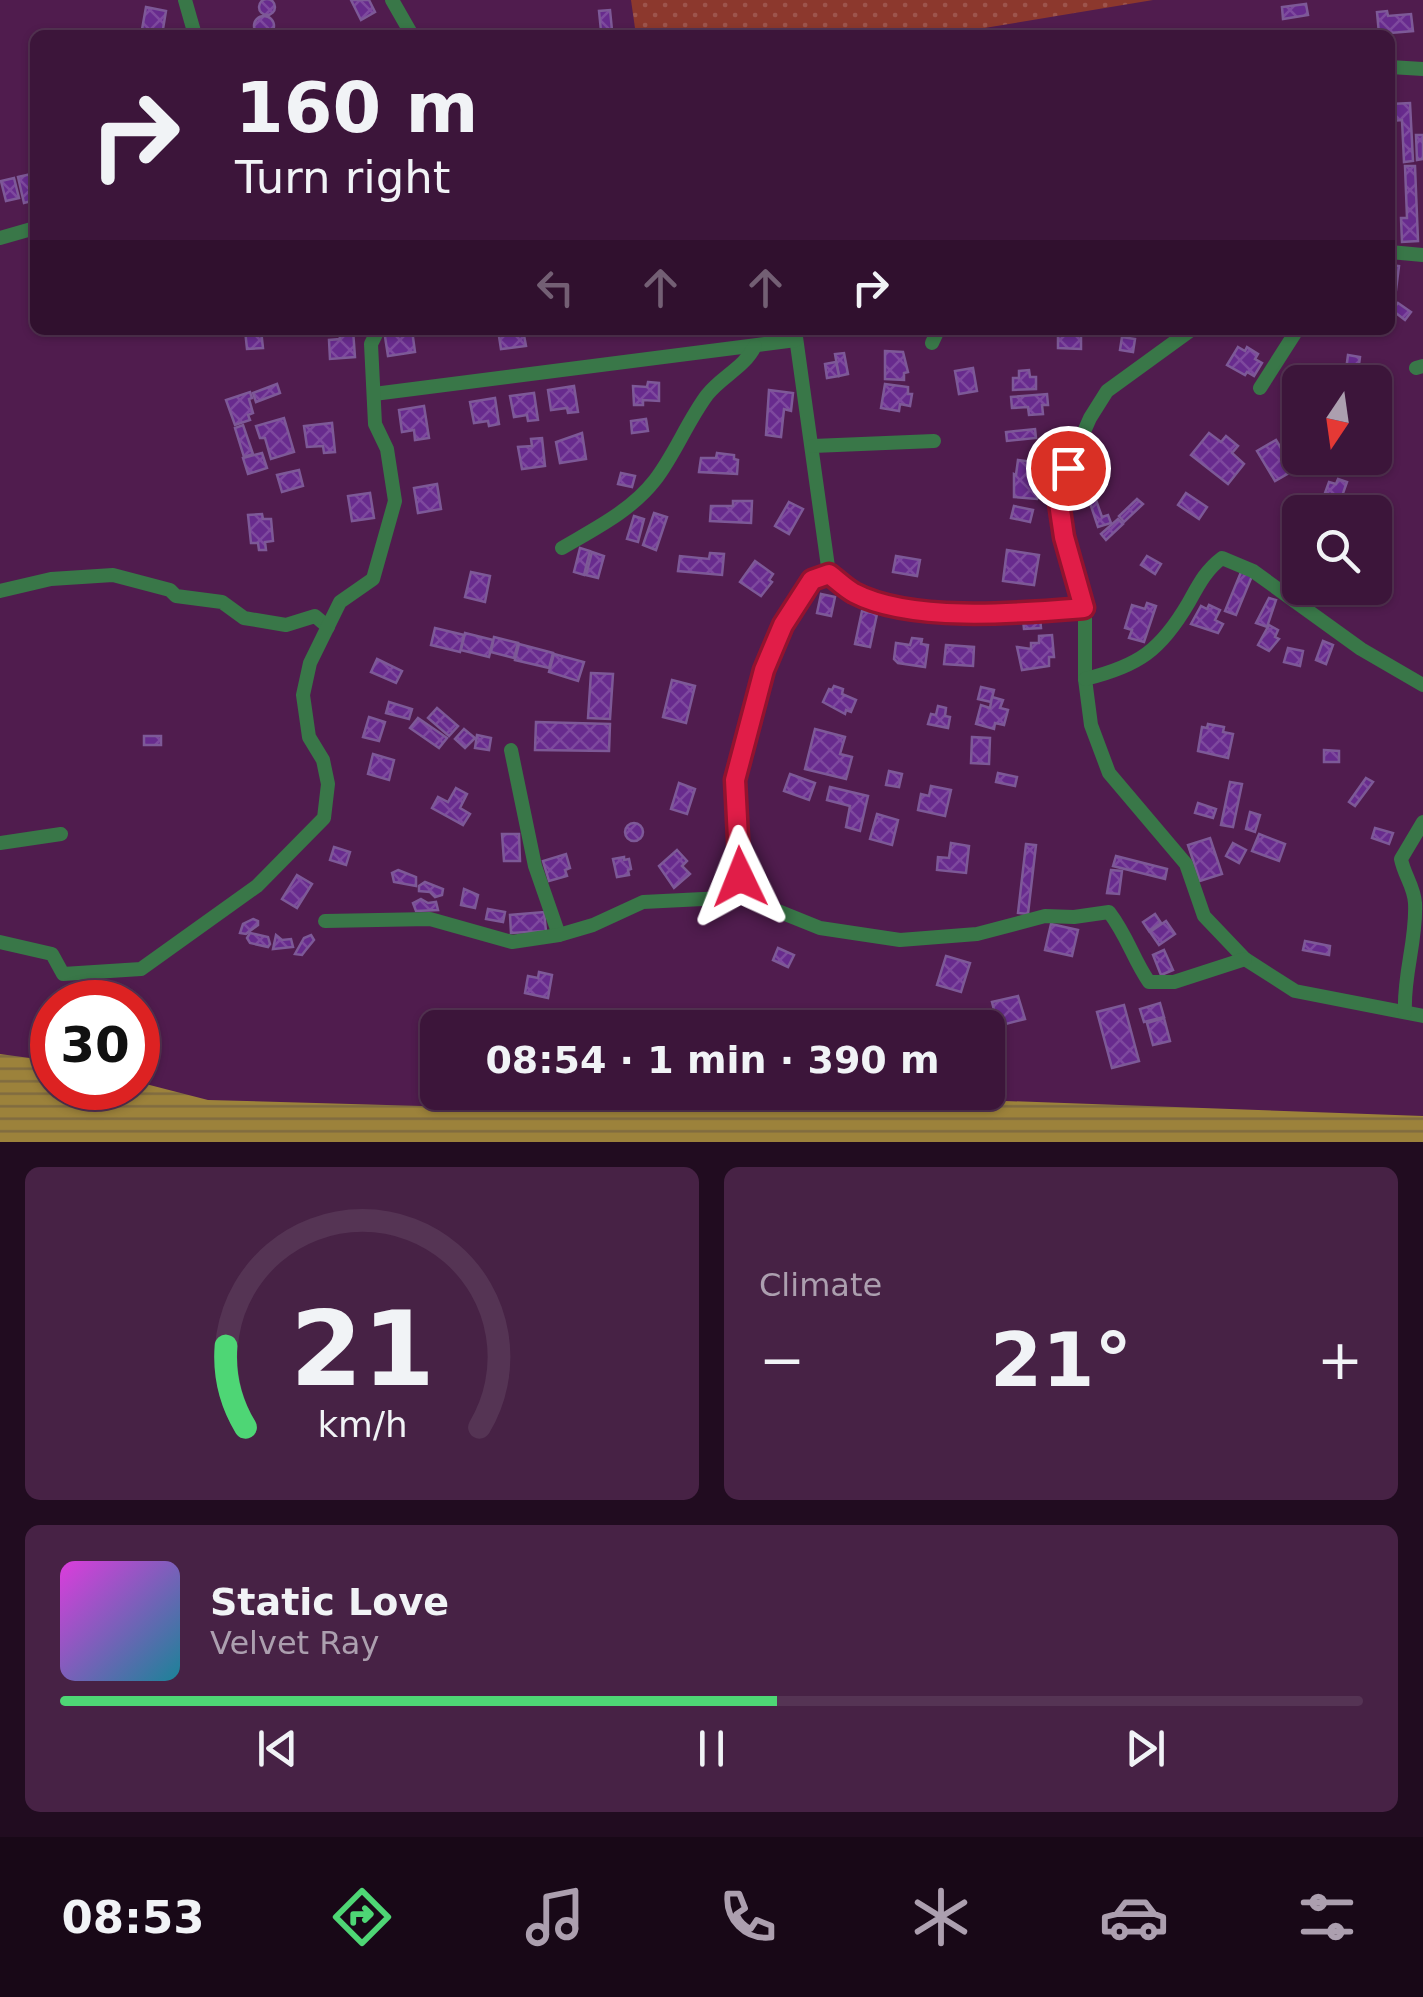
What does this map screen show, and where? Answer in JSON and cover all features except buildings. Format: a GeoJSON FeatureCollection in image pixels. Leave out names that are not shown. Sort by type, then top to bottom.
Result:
{"type":"FeatureCollection","features":[{"type":"Feature","properties":{"kind":"street"},"geometry":{"type":"LineString","coordinates":[[185,0],[194,30]]}},
{"type":"Feature","properties":{"kind":"street"},"geometry":{"type":"LineString","coordinates":[[392,0],[409,30]]}},
{"type":"Feature","properties":{"kind":"street"},"geometry":{"type":"LineString","coordinates":[[1395,67],[1423,70]]}},
{"type":"Feature","properties":{"kind":"street"},"geometry":{"type":"LineString","coordinates":[[0,238],[30,229]]}},
{"type":"Feature","properties":{"kind":"street"},"geometry":{"type":"LineString","coordinates":[[1395,252],[1423,254]]}},
{"type":"Feature","properties":{"kind":"street"},"geometry":{"type":"LineString","coordinates":[[0,942],[52,954],[62,974],[141,970],[258,886],[324,818],[328,784],[323,760],[310,737],[302,695],[310,664],[340,602],[373,579],[395,501],[387,450],[375,424],[371,344],[376,335]]}},
{"type":"Feature","properties":{"kind":"street"},"geometry":{"type":"LineString","coordinates":[[374,394],[755,346],[796,335],[829,574],[855,594],[919,610],[986,614],[1084,608]]}},
{"type":"Feature","properties":{"kind":"street"},"geometry":{"type":"LineString","coordinates":[[1184,335],[1108,391],[1090,418],[1068,468],[1059,503],[1064,537],[1084,608],[1084,679],[1091,726],[1109,772],[1186,864],[1204,916],[1245,959],[1295,991],[1423,1016]]}},
{"type":"Feature","properties":{"kind":"street"},"geometry":{"type":"LineString","coordinates":[[1260,388],[1294,335]]}},
{"type":"Feature","properties":{"kind":"street"},"geometry":{"type":"LineString","coordinates":[[562,548],[643,494],[709,392],[746,363],[755,346]]}},
{"type":"Feature","properties":{"kind":"street"},"geometry":{"type":"LineString","coordinates":[[813,446],[934,442]]}},
{"type":"Feature","properties":{"kind":"street"},"geometry":{"type":"LineString","coordinates":[[1084,679],[1114,672],[1159,646],[1207,569],[1222,558],[1253,571],[1361,649],[1423,685]]}},
{"type":"Feature","properties":{"kind":"street"},"geometry":{"type":"LineString","coordinates":[[743,897],[735,780],[764,670],[783,625],[805,589],[812,580],[829,574]]}},
{"type":"Feature","properties":{"kind":"street"},"geometry":{"type":"LineString","coordinates":[[0,591],[51,579],[113,575],[170,590],[176,596],[222,602],[244,618],[286,626],[316,616],[328,627]]}},
{"type":"Feature","properties":{"kind":"street"},"geometry":{"type":"LineString","coordinates":[[511,750],[535,866],[560,935]]}},
{"type":"Feature","properties":{"kind":"street"},"geometry":{"type":"LineString","coordinates":[[1405,1012],[1404,988],[1416,914],[1414,889],[1401,859],[1423,822]]}},
{"type":"Feature","properties":{"kind":"street"},"geometry":{"type":"LineString","coordinates":[[0,844],[61,834]]}},
{"type":"Feature","properties":{"kind":"street"},"geometry":{"type":"LineString","coordinates":[[326,920],[430,918],[512,942],[560,935],[593,925],[643,902],[743,897],[820,928],[900,940],[978,934],[1045,916],[1109,912],[1129,940],[1138,966],[1150,982],[1174,982],[1245,959]]}},
{"type":"Feature","properties":{"kind":"shaded area"},"geometry":{"type":"Polygon","coordinates":[[[631,0],[1153,0],[972,30],[635,30],[631,0]]]}},
{"type":"Feature","properties":{"kind":"shaded area"},"geometry":{"type":"Polygon","coordinates":[[[0,1054],[30,1058],[30,1110],[160,1110],[160,1088],[208,1100],[420,1106],[420,1110],[1005,1110],[1005,1101],[1423,1116],[1423,1142],[0,1142],[0,1054]]]}},
{"type":"Feature","properties":{"kind":"route"},"geometry":{"type":"LineString","coordinates":[[740,877],[735,780],[764,670],[783,625],[812,580],[829,574],[855,594],[919,610],[986,614],[1084,608],[1064,537],[1059,503],[1068,468]]}}]}
